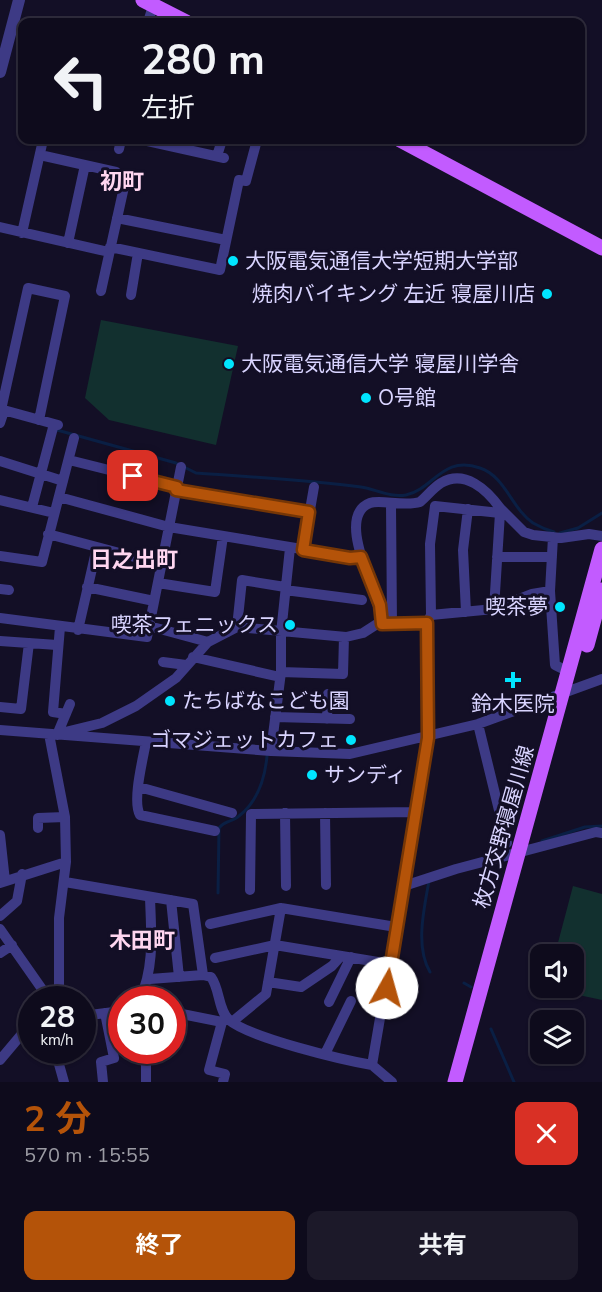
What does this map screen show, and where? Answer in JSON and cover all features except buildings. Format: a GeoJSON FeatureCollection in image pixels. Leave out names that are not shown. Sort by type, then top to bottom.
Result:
{"type":"FeatureCollection","features":[{"type":"Feature","properties":{"kind":"main road"},"geometry":{"type":"LineString","coordinates":[[148,3],[178,18]]}},
{"type":"Feature","properties":{"kind":"main road"},"geometry":{"type":"LineString","coordinates":[[407,144],[602,248]]}},
{"type":"Feature","properties":{"kind":"main road","name":"枚方交野寝屋川線"},"geometry":{"type":"LineString","coordinates":[[569,692],[569,672],[602,549]]}},
{"type":"Feature","properties":{"kind":"main road","name":"枚方交野寝屋川線"},"geometry":{"type":"LineString","coordinates":[[455,1082],[519,849],[602,590]]}},
{"type":"Feature","properties":{"kind":"main road","name":"枚方交野寝屋川線"},"geometry":{"type":"LineString","coordinates":[[464,1082],[519,849]]}},
{"type":"Feature","properties":{"kind":"street"},"geometry":{"type":"LineString","coordinates":[[0,72],[19,0]]}},
{"type":"Feature","properties":{"kind":"street"},"geometry":{"type":"LineString","coordinates":[[22,233],[42,144]]}},
{"type":"Feature","properties":{"kind":"street"},"geometry":{"type":"LineString","coordinates":[[161,144],[221,157],[222,144]]}},
{"type":"Feature","properties":{"kind":"street"},"geometry":{"type":"LineString","coordinates":[[0,227],[68,243],[138,253],[220,270],[239,180],[246,181],[257,144]]}},
{"type":"Feature","properties":{"kind":"street"},"geometry":{"type":"LineString","coordinates":[[40,155],[116,172]]}},
{"type":"Feature","properties":{"kind":"street"},"geometry":{"type":"LineString","coordinates":[[68,243],[85,165]]}},
{"type":"Feature","properties":{"kind":"street"},"geometry":{"type":"LineString","coordinates":[[101,291],[124,187]]}},
{"type":"Feature","properties":{"kind":"street"},"geometry":{"type":"LineString","coordinates":[[117,218],[226,240]]}},
{"type":"Feature","properties":{"kind":"street"},"geometry":{"type":"LineString","coordinates":[[131,295],[138,253]]}},
{"type":"Feature","properties":{"kind":"street"},"geometry":{"type":"LineString","coordinates":[[32,507],[56,425],[2,414],[28,288],[65,296],[39,420]]}},
{"type":"Feature","properties":{"kind":"street"},"geometry":{"type":"LineString","coordinates":[[0,556],[42,562],[74,438]]}},
{"type":"Feature","properties":{"kind":"street"},"geometry":{"type":"LineString","coordinates":[[69,460],[176,489],[309,512]]}},
{"type":"Feature","properties":{"kind":"street"},"geometry":{"type":"LineString","coordinates":[[0,461],[63,481]]}},
{"type":"Feature","properties":{"kind":"street"},"geometry":{"type":"LineString","coordinates":[[0,618],[78,630],[147,637],[180,466]]}},
{"type":"Feature","properties":{"kind":"street"},"geometry":{"type":"LineString","coordinates":[[387,624],[361,557],[355,530],[360,511],[372,502],[391,505],[420,502],[434,488],[455,478],[468,479],[484,490],[500,511],[524,532],[553,537],[590,534],[602,536]]}},
{"type":"Feature","properties":{"kind":"street"},"geometry":{"type":"LineString","coordinates":[[303,550],[314,487]]}},
{"type":"Feature","properties":{"kind":"street"},"geometry":{"type":"LineString","coordinates":[[59,497],[169,527],[350,558],[361,557]]}},
{"type":"Feature","properties":{"kind":"street"},"geometry":{"type":"LineString","coordinates":[[0,500],[54,513]]}},
{"type":"Feature","properties":{"kind":"street"},"geometry":{"type":"LineString","coordinates":[[387,624],[391,505]]}},
{"type":"Feature","properties":{"kind":"street"},"geometry":{"type":"LineString","coordinates":[[372,1065],[428,738],[430,544],[435,506],[500,511]]}},
{"type":"Feature","properties":{"kind":"street"},"geometry":{"type":"LineString","coordinates":[[466,612],[464,550],[468,509]]}},
{"type":"Feature","properties":{"kind":"street"},"geometry":{"type":"LineString","coordinates":[[494,609],[500,511]]}},
{"type":"Feature","properties":{"kind":"street"},"geometry":{"type":"LineString","coordinates":[[48,534],[161,564]]}},
{"type":"Feature","properties":{"kind":"street"},"geometry":{"type":"LineString","coordinates":[[158,583],[215,592],[223,536]]}},
{"type":"Feature","properties":{"kind":"street"},"geometry":{"type":"LineString","coordinates":[[553,537],[550,591],[555,665],[569,672]]}},
{"type":"Feature","properties":{"kind":"street"},"geometry":{"type":"LineString","coordinates":[[78,630],[97,547]]}},
{"type":"Feature","properties":{"kind":"street"},"geometry":{"type":"LineString","coordinates":[[271,751],[280,675],[285,588],[290,548]]}},
{"type":"Feature","properties":{"kind":"street"},"geometry":{"type":"LineString","coordinates":[[497,557],[552,557]]}},
{"type":"Feature","properties":{"kind":"street"},"geometry":{"type":"LineString","coordinates":[[237,627],[242,580],[362,600]]}},
{"type":"Feature","properties":{"kind":"street"},"geometry":{"type":"LineString","coordinates":[[87,587],[154,601]]}},
{"type":"Feature","properties":{"kind":"street"},"geometry":{"type":"LineString","coordinates":[[53,734],[102,723],[136,706],[176,678],[208,642],[237,627],[344,637],[387,624],[494,609],[532,594],[550,591]]}},
{"type":"Feature","properties":{"kind":"street"},"geometry":{"type":"LineString","coordinates":[[149,626],[208,642]]}},
{"type":"Feature","properties":{"kind":"street"},"geometry":{"type":"LineString","coordinates":[[59,986],[59,918],[66,862],[65,817],[53,734],[68,709],[53,712],[60,627]]}},
{"type":"Feature","properties":{"kind":"street"},"geometry":{"type":"LineString","coordinates":[[163,662],[190,661],[280,675],[343,674],[344,637]]}},
{"type":"Feature","properties":{"kind":"street"},"geometry":{"type":"LineString","coordinates":[[0,641],[57,645]]}},
{"type":"Feature","properties":{"kind":"street"},"geometry":{"type":"LineString","coordinates":[[0,707],[21,709],[29,643]]}},
{"type":"Feature","properties":{"kind":"street"},"geometry":{"type":"LineString","coordinates":[[0,730],[271,751],[350,754],[428,738],[478,724],[602,679]]}},
{"type":"Feature","properties":{"kind":"street"},"geometry":{"type":"LineString","coordinates":[[327,719],[328,694]]}},
{"type":"Feature","properties":{"kind":"street"},"geometry":{"type":"LineString","coordinates":[[275,717],[350,719]]}},
{"type":"Feature","properties":{"kind":"street"},"geometry":{"type":"LineString","coordinates":[[478,724],[519,849]]}},
{"type":"Feature","properties":{"kind":"street"},"geometry":{"type":"LineString","coordinates":[[146,742],[137,812],[140,815],[215,831]]}},
{"type":"Feature","properties":{"kind":"street"},"geometry":{"type":"LineString","coordinates":[[139,788],[232,813]]}},
{"type":"Feature","properties":{"kind":"street"},"geometry":{"type":"LineString","coordinates":[[250,890],[250,814],[416,812]]}},
{"type":"Feature","properties":{"kind":"street"},"geometry":{"type":"LineString","coordinates":[[285,813],[286,886]]}},
{"type":"Feature","properties":{"kind":"street"},"geometry":{"type":"LineString","coordinates":[[325,813],[326,885]]}},
{"type":"Feature","properties":{"kind":"street"},"geometry":{"type":"LineString","coordinates":[[38,828],[38,818],[65,817]]}},
{"type":"Feature","properties":{"kind":"street"},"geometry":{"type":"LineString","coordinates":[[404,885],[519,849],[596,832],[602,833]]}},
{"type":"Feature","properties":{"kind":"street"},"geometry":{"type":"LineString","coordinates":[[0,835],[2,882],[66,862]]}},
{"type":"Feature","properties":{"kind":"street"},"geometry":{"type":"LineString","coordinates":[[0,916],[17,901],[22,874]]}},
{"type":"Feature","properties":{"kind":"street"},"geometry":{"type":"LineString","coordinates":[[65,882],[193,904],[203,975]]}},
{"type":"Feature","properties":{"kind":"street"},"geometry":{"type":"LineString","coordinates":[[146,986],[150,979],[152,961],[150,897]]}},
{"type":"Feature","properties":{"kind":"street"},"geometry":{"type":"LineString","coordinates":[[171,900],[179,977]]}},
{"type":"Feature","properties":{"kind":"street"},"geometry":{"type":"LineString","coordinates":[[210,924],[281,908],[396,927]]}},
{"type":"Feature","properties":{"kind":"street"},"geometry":{"type":"LineString","coordinates":[[223,1082],[225,1074],[209,1070],[227,1021],[266,994],[281,908]]}},
{"type":"Feature","properties":{"kind":"street"},"geometry":{"type":"LineString","coordinates":[[0,929],[42,986]]}},
{"type":"Feature","properties":{"kind":"street"},"geometry":{"type":"LineString","coordinates":[[0,953],[12,945]]}},
{"type":"Feature","properties":{"kind":"street"},"geometry":{"type":"LineString","coordinates":[[215,958],[275,945],[390,964]]}},
{"type":"Feature","properties":{"kind":"street"},"geometry":{"type":"LineString","coordinates":[[268,981],[301,987],[346,956]]}},
{"type":"Feature","properties":{"kind":"street"},"geometry":{"type":"LineString","coordinates":[[329,1002],[346,956]]}},
{"type":"Feature","properties":{"kind":"street"},"geometry":{"type":"LineString","coordinates":[[150,979],[203,975],[211,977],[215,982],[227,1021]]}},
{"type":"Feature","properties":{"kind":"street"},"geometry":{"type":"LineString","coordinates":[[325,1054],[351,1001]]}},
{"type":"Feature","properties":{"kind":"street"},"geometry":{"type":"LineString","coordinates":[[103,1082],[101,1062],[114,1058],[105,1013]]}},
{"type":"Feature","properties":{"kind":"street"},"geometry":{"type":"LineString","coordinates":[[96,1014],[108,1013]]}},
{"type":"Feature","properties":{"kind":"street"},"geometry":{"type":"LineString","coordinates":[[186,1014],[227,1021],[284,1044],[372,1065],[392,1082]]}},
{"type":"Feature","properties":{"kind":"street"},"geometry":{"type":"LineString","coordinates":[[0,1060],[18,1039]]}},
{"type":"Feature","properties":{"kind":"street"},"geometry":{"type":"LineString","coordinates":[[59,1064],[64,1082]]}},
{"type":"Feature","properties":{"kind":"street"},"geometry":{"type":"LineString","coordinates":[[146,1064],[146,1082]]}},
{"type":"Feature","properties":{"kind":"green space"},"geometry":{"type":"Polygon","coordinates":[[[101,320],[238,346],[216,445],[109,420],[85,398],[101,320]]]}},
{"type":"Feature","properties":{"kind":"green space"},"geometry":{"type":"Polygon","coordinates":[[[573,886],[602,894],[602,1000],[584,996],[584,944],[558,944],[573,886]]]}},
{"type":"Feature","properties":{"kind":"waterway"},"geometry":{"type":"LineString","coordinates":[[57,430],[176,463],[196,473],[340,485],[400,496],[416,492],[447,469],[467,465],[489,472],[526,517],[554,532]]}},
{"type":"Feature","properties":{"kind":"waterway"},"geometry":{"type":"LineString","coordinates":[[560,533],[578,528],[602,513]]}},
{"type":"Feature","properties":{"kind":"waterway"},"geometry":{"type":"LineString","coordinates":[[218,893],[219,828],[237,818],[256,796],[262,781],[267,756]]}},
{"type":"Feature","properties":{"kind":"waterway"},"geometry":{"type":"LineString","coordinates":[[542,841],[585,827],[602,826]]}},
{"type":"Feature","properties":{"kind":"waterway"},"geometry":{"type":"LineString","coordinates":[[429,881],[423,916],[422,940],[425,962],[430,972]]}},
{"type":"Feature","properties":{"kind":"waterway"},"geometry":{"type":"LineString","coordinates":[[464,983],[471,987]]}},
{"type":"Feature","properties":{"kind":"waterway"},"geometry":{"type":"LineString","coordinates":[[491,1029],[514,1082]]}},
{"type":"Feature","properties":{"kind":"place","name":"大阪電気通信大学短期大学部"},"geometry":{"type":"Point","coordinates":[233,261]}},
{"type":"Feature","properties":{"kind":"place","name":"焼肉バイキング 左近 寝屋川店"},"geometry":{"type":"Point","coordinates":[547,294]}},
{"type":"Feature","properties":{"kind":"place","name":"大阪電気通信大学 寝屋川学舎"},"geometry":{"type":"Point","coordinates":[229,364]}},
{"type":"Feature","properties":{"kind":"place","name":"O号館"},"geometry":{"type":"Point","coordinates":[366,398]}},
{"type":"Feature","properties":{"kind":"place","name":"喫茶夢"},"geometry":{"type":"Point","coordinates":[560,607]}},
{"type":"Feature","properties":{"kind":"place","name":"喫茶フェニックス"},"geometry":{"type":"Point","coordinates":[290,625]}},
{"type":"Feature","properties":{"kind":"place","name":"鈴木医院"},"geometry":{"type":"Point","coordinates":[513,680]}},
{"type":"Feature","properties":{"kind":"place","name":"たちばなこども園"},"geometry":{"type":"Point","coordinates":[170,701]}},
{"type":"Feature","properties":{"kind":"place","name":"ゴマジェットカフェ"},"geometry":{"type":"Point","coordinates":[351,740]}},
{"type":"Feature","properties":{"kind":"place","name":"サンディ"},"geometry":{"type":"Point","coordinates":[312,775]}},
{"type":"Feature","properties":{"kind":"district","name":"初町"},"geometry":{"type":"Point","coordinates":[122,182]}},
{"type":"Feature","properties":{"kind":"district","name":"日之出町"},"geometry":{"type":"Point","coordinates":[134,560]}},
{"type":"Feature","properties":{"kind":"district","name":"木田町"},"geometry":{"type":"Point","coordinates":[142,941]}},
{"type":"Feature","properties":{"kind":"route"},"geometry":{"type":"LineString","coordinates":[[133,476],[177,487],[176,490],[309,512],[303,550],[350,558],[361,557],[380,605],[382,624],[427,623],[428,738],[387,988]]}}]}
